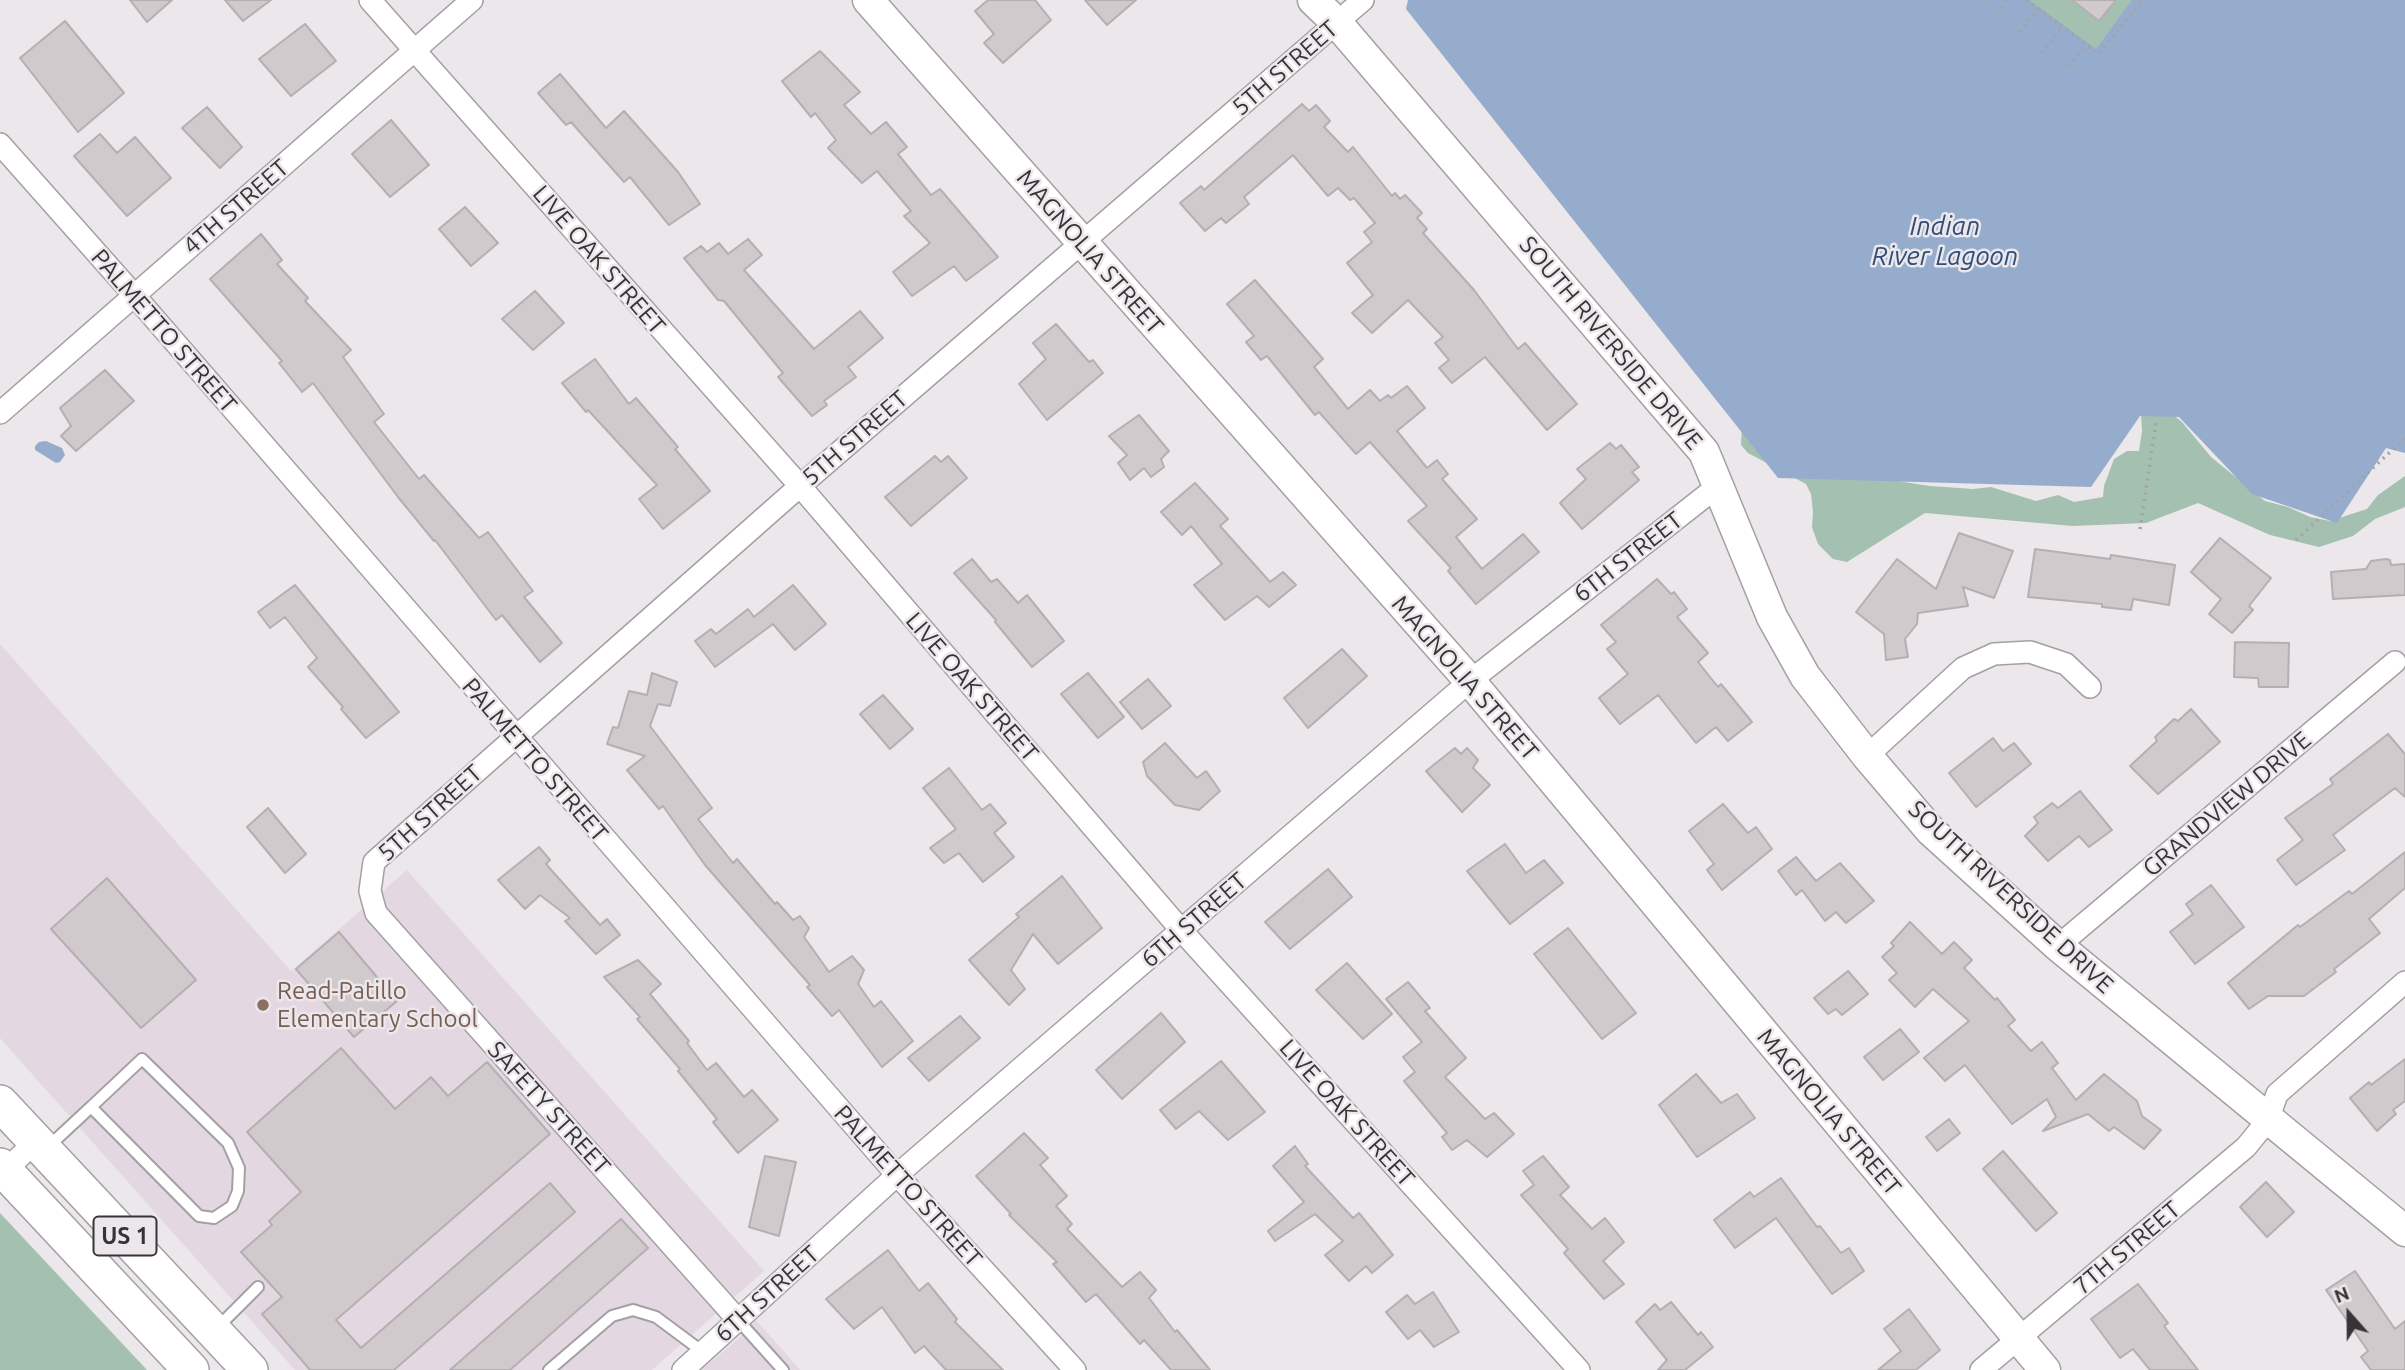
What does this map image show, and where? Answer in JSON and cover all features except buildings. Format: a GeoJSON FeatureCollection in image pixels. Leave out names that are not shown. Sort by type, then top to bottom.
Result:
{"type":"FeatureCollection","features":[{"type":"Feature","properties":{"kind":"main road","name":"US 1"},"geometry":{"type":"LineString","coordinates":[[0,1103],[250,1370]]}},
{"type":"Feature","properties":{"kind":"main road","name":"US 1"},"geometry":{"type":"LineString","coordinates":[[2,1168],[191,1370]]}},
{"type":"Feature","properties":{"kind":"street","name":"LIVE OAK STREET"},"geometry":{"type":"LineString","coordinates":[[370,0],[800,486],[1182,931],[1579,1370]]}},
{"type":"Feature","properties":{"kind":"street","name":"4TH STREET"},"geometry":{"type":"LineString","coordinates":[[0,413],[472,0]]}},
{"type":"Feature","properties":{"kind":"street","name":"MAGNOLIA STREET"},"geometry":{"type":"LineString","coordinates":[[868,0],[1470,681],[2045,1370]]}},
{"type":"Feature","properties":{"kind":"street","name":"SOUTH RIVERSIDE DRIVE"},"geometry":{"type":"LineString","coordinates":[[1314,0],[1337,23],[1704,452],[1772,617],[1805,676],[1867,756],[1931,831],[2058,946],[2405,1231]]}},
{"type":"Feature","properties":{"kind":"street","name":"5TH STREET"},"geometry":{"type":"LineString","coordinates":[[370,891],[374,862],[800,486],[1363,0]]}},
{"type":"Feature","properties":{"kind":"street","name":"PALMETTO STREET"},"geometry":{"type":"LineString","coordinates":[[0,144],[897,1175],[1075,1370]]}},
{"type":"Feature","properties":{"kind":"street","name":"6TH STREET"},"geometry":{"type":"LineString","coordinates":[[683,1370],[897,1175],[1470,681],[1718,486]]}},
{"type":"Feature","properties":{"kind":"street"},"geometry":{"type":"LineString","coordinates":[[1867,756],[1963,668],[1994,654],[2030,652],[2066,664],[2090,687]]}},
{"type":"Feature","properties":{"kind":"street","name":"GRANDVIEW DRIVE"},"geometry":{"type":"LineString","coordinates":[[2058,946],[2395,662]]}},
{"type":"Feature","properties":{"kind":"street","name":"SAFETY STREET"},"geometry":{"type":"LineString","coordinates":[[370,891],[376,913],[738,1320]]}},
{"type":"Feature","properties":{"kind":"street","name":"7TH STREET"},"geometry":{"type":"LineString","coordinates":[[1981,1370],[2246,1147],[2268,1120],[2277,1094],[2405,982]]}},
{"type":"Feature","properties":{"kind":"street"},"geometry":{"type":"LineString","coordinates":[[2,1168],[40,1146]]}},
{"type":"Feature","properties":{"kind":"lane"},"geometry":{"type":"LineString","coordinates":[[40,1146],[91,1107],[142,1059],[228,1143],[239,1168],[238,1191],[232,1206],[214,1218],[200,1216],[91,1107]]}},
{"type":"Feature","properties":{"kind":"lane"},"geometry":{"type":"LineString","coordinates":[[214,1332],[258,1287]]}},
{"type":"Feature","properties":{"kind":"lane"},"geometry":{"type":"LineString","coordinates":[[549,1370],[612,1316],[633,1310],[656,1317],[703,1352]]}},
{"type":"Feature","properties":{"kind":"lane"},"geometry":{"type":"LineString","coordinates":[[738,1320],[783,1370]]}},
{"type":"Feature","properties":{"kind":"path"},"geometry":{"type":"LineString","coordinates":[[1997,14],[2007,0]]}},
{"type":"Feature","properties":{"kind":"path"},"geometry":{"type":"LineString","coordinates":[[2026,0],[2099,54],[2142,0]]}},
{"type":"Feature","properties":{"kind":"path"},"geometry":{"type":"LineString","coordinates":[[2021,32],[2038,8]]}},
{"type":"Feature","properties":{"kind":"path"},"geometry":{"type":"LineString","coordinates":[[2042,53],[2062,26]]}},
{"type":"Feature","properties":{"kind":"path"},"geometry":{"type":"LineString","coordinates":[[2068,66],[2085,44]]}},
{"type":"Feature","properties":{"kind":"path"},"geometry":{"type":"LineString","coordinates":[[2140,528],[2155,422]]}},
{"type":"Feature","properties":{"kind":"path"},"geometry":{"type":"LineString","coordinates":[[2296,540],[2405,438]]}},
{"type":"Feature","properties":{"kind":"shaded area","name":"Read-Patillo Elementary School"},"geometry":{"type":"Polygon","coordinates":[[[0,644],[291,971],[407,870],[764,1271],[652,1370],[295,1370],[0,1038],[0,644]]]}},
{"type":"Feature","properties":{"kind":"shaded area"},"geometry":{"type":"Polygon","coordinates":[[[756,1320],[800,1370],[701,1370],[739,1338],[756,1320]]]}},
{"type":"Feature","properties":{"kind":"green space"},"geometry":{"type":"Polygon","coordinates":[[[2005,0],[2137,0],[2101,55],[2005,0]]]}},
{"type":"Feature","properties":{"kind":"green space"},"geometry":{"type":"Polygon","coordinates":[[[2167,410],[2182,422],[2211,457],[2265,501],[2330,521],[2367,509],[2378,495],[2405,476],[2405,507],[2375,519],[2353,536],[2319,547],[2270,535],[2198,503],[2146,523],[2073,526],[1925,513],[1847,562],[1833,559],[1818,544],[1812,527],[1811,494],[1806,484],[1748,453],[1741,445],[1742,423],[1851,474],[1930,486],[1973,489],[1991,487],[2036,501],[2058,495],[2074,502],[2103,497],[2114,459],[2127,451],[2139,451],[2141,413],[2167,410]]]}},
{"type":"Feature","properties":{"kind":"green space"},"geometry":{"type":"Polygon","coordinates":[[[0,1213],[147,1370],[0,1370],[0,1213]]]}},
{"type":"Feature","properties":{"kind":"water","name":"Indian River Lagoon"},"geometry":{"type":"Polygon","coordinates":[[[1408,0],[2029,0],[2096,49],[2132,0],[2405,0],[2405,453],[2386,448],[2337,523],[2252,494],[2179,417],[2140,416],[2091,487],[1778,478],[1406,9],[1408,0]]]}},
{"type":"Feature","properties":{"kind":"water"},"geometry":{"type":"Polygon","coordinates":[[[46,441],[62,448],[65,455],[60,462],[56,463],[35,450],[39,442],[46,441]]]}},
{"type":"Feature","properties":{"kind":"place","name":"Read-Patillo Elementary School"},"geometry":{"type":"Point","coordinates":[263,1005]}}]}
